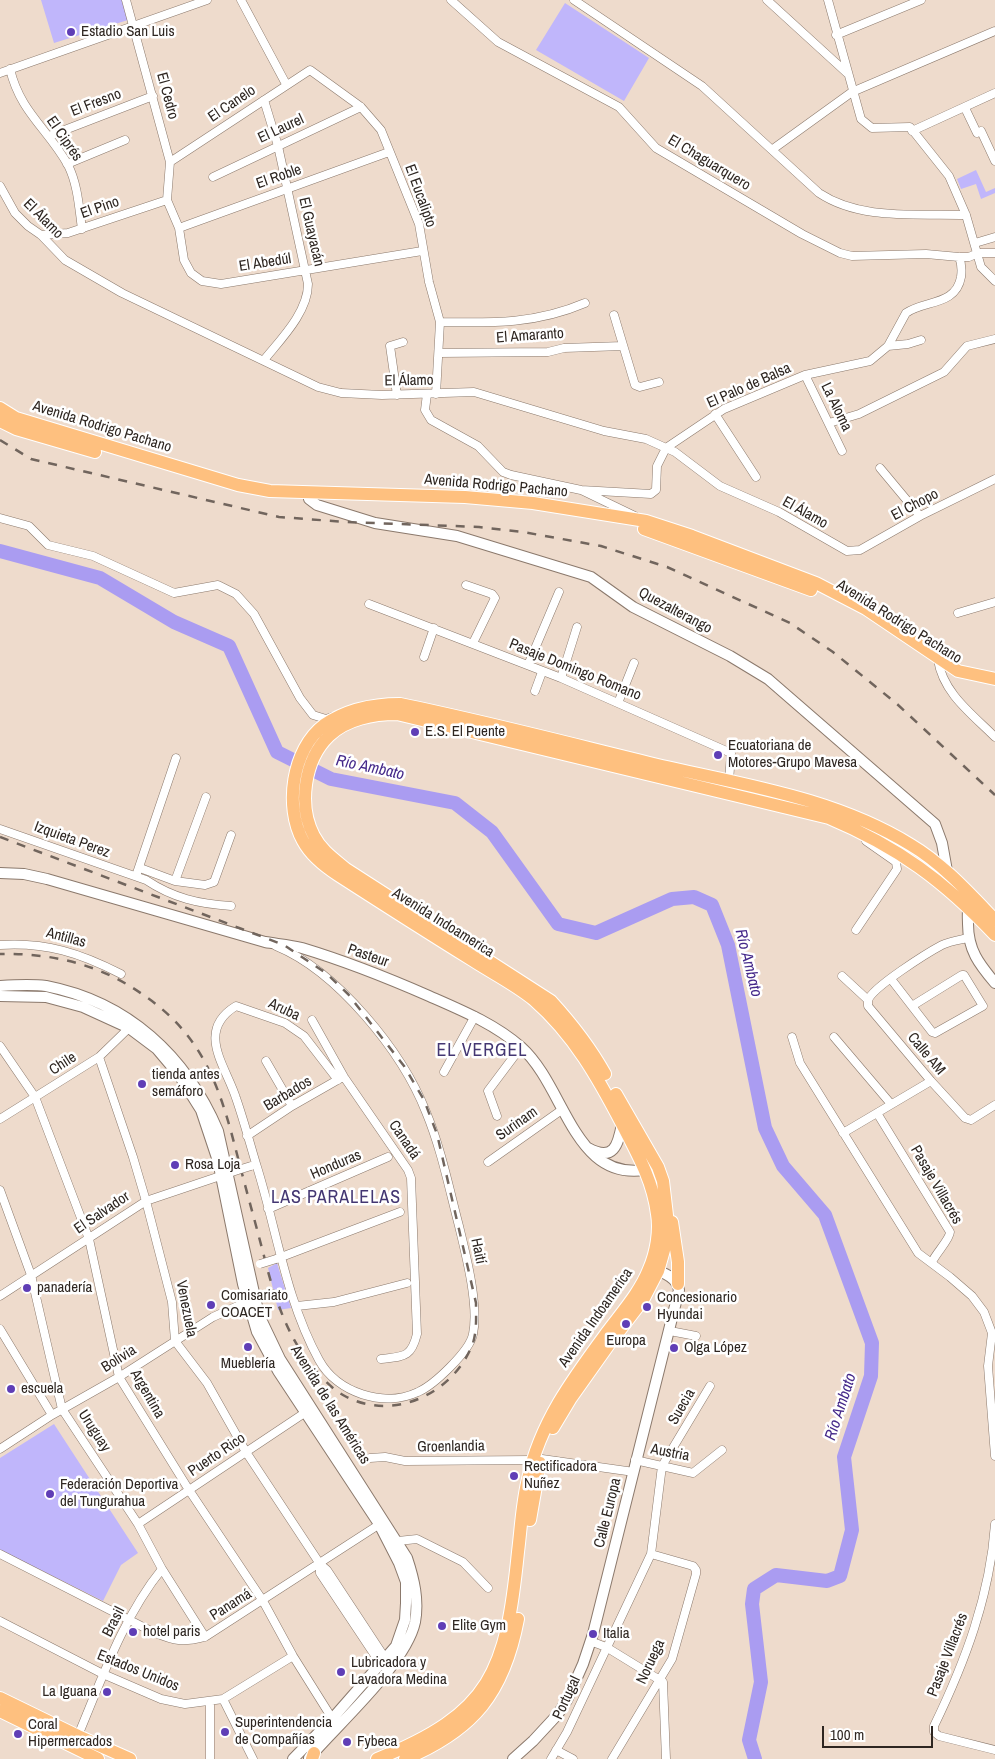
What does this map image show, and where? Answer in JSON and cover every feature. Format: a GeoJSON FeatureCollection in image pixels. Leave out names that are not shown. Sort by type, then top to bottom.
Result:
{"type":"FeatureCollection","features":[{"type":"Feature","properties":{"kind":"main road","name":"Avenida Rodrigo Pachano"},"geometry":{"type":"LineString","coordinates":[[0,408],[16,418],[47,428],[238,485],[262,490],[464,497],[533,503],[646,521],[692,536],[816,583],[866,609],[939,665],[995,679]]}},
{"type":"Feature","properties":{"kind":"main road","name":"Avenida Rodrigo Pachano"},"geometry":{"type":"LineString","coordinates":[[0,421],[16,429],[254,496],[281,499],[481,506],[625,524],[652,530],[733,563],[827,596],[863,616],[958,678],[995,686]]}},
{"type":"Feature","properties":{"kind":"main road","name":"Avenida Indoamerica"},"geometry":{"type":"LineString","coordinates":[[376,1759],[413,1744],[459,1716],[472,1702],[494,1669],[501,1654],[511,1616],[524,1496],[537,1459],[571,1398],[643,1300],[666,1243],[667,1213],[652,1169],[591,1049],[573,1025],[551,1001],[342,872],[319,862],[303,841],[294,820],[295,778],[299,761],[308,744],[326,731],[341,716],[366,707],[400,704],[729,787],[773,804],[829,818],[895,850],[995,920]]}},
{"type":"Feature","properties":{"kind":"main road","name":"Avenida Indoamerica"},"geometry":{"type":"LineString","coordinates":[[326,731],[364,718],[397,714],[831,808],[872,824],[912,845],[947,871],[995,935]]}},
{"type":"Feature","properties":{"kind":"main road","name":"Avenida Indoamerica"},"geometry":{"type":"LineString","coordinates":[[342,872],[533,999],[574,1042],[596,1075],[622,1124],[652,1169],[657,1214],[654,1270]]}},
{"type":"Feature","properties":{"kind":"main road"},"geometry":{"type":"LineString","coordinates":[[667,1213],[673,1227],[680,1275],[678,1284]]}},
{"type":"Feature","properties":{"kind":"main road","name":"Avenida Indoamerica"},"geometry":{"type":"LineString","coordinates":[[405,1759],[450,1737],[468,1723],[483,1705],[504,1671],[519,1617],[537,1459]]}},
{"type":"Feature","properties":{"kind":"main road"},"geometry":{"type":"LineString","coordinates":[[0,1698],[75,1742],[98,1759]]}},
{"type":"Feature","properties":{"kind":"main road"},"geometry":{"type":"LineString","coordinates":[[0,1711],[75,1742],[130,1759]]}},
{"type":"Feature","properties":{"kind":"street","name":"El Cedro"},"geometry":{"type":"LineString","coordinates":[[126,0],[170,162],[167,200]]}},
{"type":"Feature","properties":{"kind":"street"},"geometry":{"type":"LineString","coordinates":[[0,73],[207,0]]}},
{"type":"Feature","properties":{"kind":"street"},"geometry":{"type":"LineString","coordinates":[[241,0],[286,84]]}},
{"type":"Feature","properties":{"kind":"street","name":"El Chaguarquero"},"geometry":{"type":"LineString","coordinates":[[451,0],[498,42],[619,107],[648,140],[662,151],[826,247],[852,256],[926,254],[959,258]]}},
{"type":"Feature","properties":{"kind":"street"},"geometry":{"type":"LineString","coordinates":[[574,0],[702,86],[819,193],[846,207],[879,212],[966,215]]}},
{"type":"Feature","properties":{"kind":"street"},"geometry":{"type":"LineString","coordinates":[[767,0],[847,74]]}},
{"type":"Feature","properties":{"kind":"street"},"geometry":{"type":"LineString","coordinates":[[828,0],[836,36],[860,117],[864,123],[875,128],[906,126],[912,130],[949,176],[966,215],[982,267],[995,281]]}},
{"type":"Feature","properties":{"kind":"street"},"geometry":{"type":"LineString","coordinates":[[836,36],[921,0]]}},
{"type":"Feature","properties":{"kind":"street"},"geometry":{"type":"LineString","coordinates":[[773,149],[852,92],[995,31]]}},
{"type":"Feature","properties":{"kind":"street","name":"El Ciprés"},"geometry":{"type":"LineString","coordinates":[[10,69],[13,84],[24,107],[49,136],[67,164],[76,187],[82,230]]}},
{"type":"Feature","properties":{"kind":"street","name":"El Canelo"},"geometry":{"type":"LineString","coordinates":[[170,162],[310,70]]}},
{"type":"Feature","properties":{"kind":"street","name":"El Eucalipto"},"geometry":{"type":"LineString","coordinates":[[310,70],[361,107],[381,130],[418,224],[422,251],[440,322],[436,394]]}},
{"type":"Feature","properties":{"kind":"street"},"geometry":{"type":"LineString","coordinates":[[912,130],[995,93]]}},
{"type":"Feature","properties":{"kind":"street","name":"El Fresno"},"geometry":{"type":"LineString","coordinates":[[49,136],[153,96]]}},
{"type":"Feature","properties":{"kind":"street","name":"El Guayacán"},"geometry":{"type":"LineString","coordinates":[[264,100],[278,146],[308,284],[306,300],[290,327],[264,360]]}},
{"type":"Feature","properties":{"kind":"street","name":"El Laurel"},"geometry":{"type":"LineString","coordinates":[[213,177],[361,107]]}},
{"type":"Feature","properties":{"kind":"street"},"geometry":{"type":"LineString","coordinates":[[965,108],[977,132],[981,130],[995,161]]}},
{"type":"Feature","properties":{"kind":"street"},"geometry":{"type":"LineString","coordinates":[[67,164],[125,140]]}},
{"type":"Feature","properties":{"kind":"street","name":"El Roble"},"geometry":{"type":"LineString","coordinates":[[178,228],[224,210],[288,190],[389,152]]}},
{"type":"Feature","properties":{"kind":"street","name":"El Álamo"},"geometry":{"type":"LineString","coordinates":[[0,186],[15,213],[66,260],[93,277],[318,387],[341,393],[397,396],[466,392],[482,393],[604,431],[646,439],[666,448],[720,486],[779,512],[847,551]]}},
{"type":"Feature","properties":{"kind":"street","name":"El Abedúl"},"geometry":{"type":"LineString","coordinates":[[167,200],[178,228],[184,260],[191,273],[202,282],[221,284],[422,251]]}},
{"type":"Feature","properties":{"kind":"street","name":"El Pino"},"geometry":{"type":"LineString","coordinates":[[41,235],[55,235],[82,230],[167,200]]}},
{"type":"Feature","properties":{"kind":"street"},"geometry":{"type":"LineString","coordinates":[[975,243],[995,238]]}},
{"type":"Feature","properties":{"kind":"street"},"geometry":{"type":"LineString","coordinates":[[959,258],[969,257],[978,253],[995,253]]}},
{"type":"Feature","properties":{"kind":"street","name":"El Palo de Balsa"},"geometry":{"type":"LineString","coordinates":[[666,448],[715,414],[805,376],[870,361],[888,346],[906,313],[945,299],[952,293],[960,282],[962,271],[959,258]]}},
{"type":"Feature","properties":{"kind":"street"},"geometry":{"type":"LineString","coordinates":[[440,322],[501,323],[538,319],[562,313],[585,303]]}},
{"type":"Feature","properties":{"kind":"street"},"geometry":{"type":"LineString","coordinates":[[614,315],[635,385],[640,387],[659,382]]}},
{"type":"Feature","properties":{"kind":"street"},"geometry":{"type":"LineString","coordinates":[[829,423],[859,414],[944,372],[967,346],[995,339]]}},
{"type":"Feature","properties":{"kind":"street"},"geometry":{"type":"LineString","coordinates":[[888,346],[921,340]]}},
{"type":"Feature","properties":{"kind":"street"},"geometry":{"type":"LineString","coordinates":[[397,396],[390,346],[404,342]]}},
{"type":"Feature","properties":{"kind":"street","name":"El Amaranto"},"geometry":{"type":"LineString","coordinates":[[439,353],[548,352],[564,348],[623,346]]}},
{"type":"Feature","properties":{"kind":"street","name":"La Aloma"},"geometry":{"type":"LineString","coordinates":[[805,376],[842,451]]}},
{"type":"Feature","properties":{"kind":"street"},"geometry":{"type":"LineString","coordinates":[[427,394],[425,410],[431,420],[478,446],[503,472],[511,475],[582,490],[645,495],[654,493],[658,459],[666,448]]}},
{"type":"Feature","properties":{"kind":"street"},"geometry":{"type":"LineString","coordinates":[[715,414],[756,477]]}},
{"type":"Feature","properties":{"kind":"street"},"geometry":{"type":"LineString","coordinates":[[880,468],[920,516]]}},
{"type":"Feature","properties":{"kind":"street","name":"El Chopo"},"geometry":{"type":"LineString","coordinates":[[847,551],[860,550],[920,516],[995,479]]}},
{"type":"Feature","properties":{"kind":"street"},"geometry":{"type":"LineString","coordinates":[[582,490],[646,521]]}},
{"type":"Feature","properties":{"kind":"street","name":"Quezalterango"},"geometry":{"type":"LineString","coordinates":[[308,499],[317,505],[375,523],[477,540],[590,577],[633,607],[730,656],[768,679],[935,824],[942,843],[947,871]]}},
{"type":"Feature","properties":{"kind":"street"},"geometry":{"type":"LineString","coordinates":[[0,518],[30,526],[48,545],[93,556],[174,593],[218,585],[236,594],[254,614],[300,698],[313,714],[326,719],[341,716]]}},
{"type":"Feature","properties":{"kind":"street"},"geometry":{"type":"LineString","coordinates":[[466,585],[492,594],[495,598],[474,643]]}},
{"type":"Feature","properties":{"kind":"street"},"geometry":{"type":"LineString","coordinates":[[528,665],[558,592]]}},
{"type":"Feature","properties":{"kind":"street"},"geometry":{"type":"LineString","coordinates":[[958,613],[995,602]]}},
{"type":"Feature","properties":{"kind":"street","name":"Pasaje Domingo Romano"},"geometry":{"type":"LineString","coordinates":[[370,604],[561,678],[731,753],[729,787]]}},
{"type":"Feature","properties":{"kind":"street"},"geometry":{"type":"LineString","coordinates":[[561,678],[577,627]]}},
{"type":"Feature","properties":{"kind":"street"},"geometry":{"type":"LineString","coordinates":[[424,657],[434,628]]}},
{"type":"Feature","properties":{"kind":"street"},"geometry":{"type":"LineString","coordinates":[[618,703],[634,663]]}},
{"type":"Feature","properties":{"kind":"street"},"geometry":{"type":"LineString","coordinates":[[939,665],[950,692],[995,737]]}},
{"type":"Feature","properties":{"kind":"street"},"geometry":{"type":"LineString","coordinates":[[535,692],[542,672]]}},
{"type":"Feature","properties":{"kind":"street"},"geometry":{"type":"LineString","coordinates":[[135,877],[140,868],[176,758]]}},
{"type":"Feature","properties":{"kind":"street"},"geometry":{"type":"LineString","coordinates":[[175,881],[206,797]]}},
{"type":"Feature","properties":{"kind":"street"},"geometry":{"type":"LineString","coordinates":[[773,804],[776,809],[817,819],[856,835],[896,862],[894,875],[856,930]]}},
{"type":"Feature","properties":{"kind":"street","name":"Izquieta Perez"},"geometry":{"type":"LineString","coordinates":[[0,828],[135,877],[183,899],[203,904],[231,906]]}},
{"type":"Feature","properties":{"kind":"street"},"geometry":{"type":"LineString","coordinates":[[140,868],[175,881],[205,885],[214,882],[231,835]]}},
{"type":"Feature","properties":{"kind":"street","name":"Pasteur"},"geometry":{"type":"LineString","coordinates":[[0,873],[24,874],[47,879],[265,942],[300,948],[380,975],[475,1016],[521,1047],[536,1064],[585,1146],[606,1166],[621,1170],[652,1169]]}},
{"type":"Feature","properties":{"kind":"street"},"geometry":{"type":"LineString","coordinates":[[971,903],[968,938],[978,963],[995,983]]}},
{"type":"Feature","properties":{"kind":"street"},"geometry":{"type":"LineString","coordinates":[[868,1000],[870,995],[891,979],[943,945],[968,938]]}},
{"type":"Feature","properties":{"kind":"street","name":"Haití"},"geometry":{"type":"LineString","coordinates":[[265,942],[308,964],[334,983],[389,1047],[413,1083],[435,1136],[466,1256],[474,1315],[473,1335],[464,1353],[440,1377],[424,1389],[401,1398],[379,1398],[364,1395],[341,1385],[328,1373],[318,1359],[278,1258],[268,1209]]}},
{"type":"Feature","properties":{"kind":"street","name":"Antillas"},"geometry":{"type":"LineString","coordinates":[[0,945],[42,944],[87,958],[121,974]]}},
{"type":"Feature","properties":{"kind":"street"},"geometry":{"type":"LineString","coordinates":[[891,979],[912,1006],[935,1033],[983,1006],[964,975],[912,1006]]}},
{"type":"Feature","properties":{"kind":"street","name":"Calle AM"},"geometry":{"type":"LineString","coordinates":[[842,976],[868,1000],[868,1006],[931,1082],[965,1118],[971,1120],[995,1105]]}},
{"type":"Feature","properties":{"kind":"street","name":"Avenida de las Américas"},"geometry":{"type":"LineString","coordinates":[[0,986],[44,986],[84,998],[132,1025],[157,1049],[179,1075],[200,1110],[229,1172],[248,1267],[252,1300]]}},
{"type":"Feature","properties":{"kind":"street","name":"Avenida de las Américas"},"geometry":{"type":"LineString","coordinates":[[0,996],[46,997],[132,1025]]}},
{"type":"Feature","properties":{"kind":"street","name":"Aruba"},"geometry":{"type":"LineString","coordinates":[[247,1136],[236,1096],[218,1057],[216,1046],[218,1026],[229,1011],[236,1006],[285,1023],[309,1040],[341,1078]]}},
{"type":"Feature","properties":{"kind":"street"},"geometry":{"type":"LineString","coordinates":[[444,1072],[475,1016]]}},
{"type":"Feature","properties":{"kind":"street","name":"Canadá"},"geometry":{"type":"LineString","coordinates":[[312,1020],[341,1078],[408,1170],[413,1187],[417,1334],[414,1348],[409,1353],[381,1359]]}},
{"type":"Feature","properties":{"kind":"street","name":"Chile"},"geometry":{"type":"LineString","coordinates":[[0,1119],[99,1057],[132,1025]]}},
{"type":"Feature","properties":{"kind":"street"},"geometry":{"type":"LineString","coordinates":[[834,1036],[891,1104]]}},
{"type":"Feature","properties":{"kind":"street"},"geometry":{"type":"LineString","coordinates":[[792,1037],[800,1063],[918,1253],[932,1262],[972,1296],[984,1312],[992,1333],[988,1366],[995,1456]]}},
{"type":"Feature","properties":{"kind":"street","name":"Argentina"},"geometry":{"type":"LineString","coordinates":[[0,1046],[35,1098],[89,1239],[119,1377],[189,1490],[263,1601],[292,1656],[335,1723]]}},
{"type":"Feature","properties":{"kind":"street"},"geometry":{"type":"LineString","coordinates":[[497,1116],[488,1091],[521,1047]]}},
{"type":"Feature","properties":{"kind":"street","name":"Venezuela"},"geometry":{"type":"LineString","coordinates":[[99,1057],[133,1156],[146,1201],[172,1302],[175,1341],[207,1383],[246,1452],[320,1564],[327,1570],[386,1666]]}},
{"type":"Feature","properties":{"kind":"street"},"geometry":{"type":"LineString","coordinates":[[266,1062],[292,1106]]}},
{"type":"Feature","properties":{"kind":"street","name":"Barbados"},"geometry":{"type":"LineString","coordinates":[[247,1136],[292,1106],[341,1078]]}},
{"type":"Feature","properties":{"kind":"street"},"geometry":{"type":"LineString","coordinates":[[843,1133],[931,1082]]}},
{"type":"Feature","properties":{"kind":"street","name":"Surinam"},"geometry":{"type":"LineString","coordinates":[[488,1162],[563,1109]]}},
{"type":"Feature","properties":{"kind":"street","name":"Pasaje Villacrés"},"geometry":{"type":"LineString","coordinates":[[877,1113],[950,1232],[948,1240],[940,1247],[932,1262]]}},
{"type":"Feature","properties":{"kind":"street"},"geometry":{"type":"LineString","coordinates":[[585,1146],[599,1154],[613,1151],[618,1145],[622,1124]]}},
{"type":"Feature","properties":{"kind":"street"},"geometry":{"type":"LineString","coordinates":[[247,1136],[268,1209]]}},
{"type":"Feature","properties":{"kind":"street","name":"Honduras"},"geometry":{"type":"LineString","coordinates":[[268,1209],[388,1157]]}},
{"type":"Feature","properties":{"kind":"street","name":"El Salvador"},"geometry":{"type":"LineString","coordinates":[[0,1296],[146,1201],[254,1165]]}},
{"type":"Feature","properties":{"kind":"street","name":"Avenida de las Américas"},"geometry":{"type":"LineString","coordinates":[[229,1172],[252,1300],[264,1345],[382,1522],[398,1541],[410,1565],[414,1580],[417,1602],[409,1639],[335,1723],[311,1757]]}},
{"type":"Feature","properties":{"kind":"street","name":"Uruguay"},"geometry":{"type":"LineString","coordinates":[[0,1190],[31,1275],[62,1408],[138,1524],[162,1569],[205,1637]]}},
{"type":"Feature","properties":{"kind":"street"},"geometry":{"type":"LineString","coordinates":[[248,1267],[278,1258],[400,1212]]}},
{"type":"Feature","properties":{"kind":"street"},"geometry":{"type":"LineString","coordinates":[[654,1270],[674,1279],[678,1284]]}},
{"type":"Feature","properties":{"kind":"street"},"geometry":{"type":"LineString","coordinates":[[297,1306],[334,1302],[407,1284]]}},
{"type":"Feature","properties":{"kind":"street","name":"Calle Europa"},"geometry":{"type":"LineString","coordinates":[[513,1759],[558,1714],[575,1683],[590,1641],[634,1472],[635,1460],[670,1331],[679,1290],[678,1284]]}},
{"type":"Feature","properties":{"kind":"street","name":"Bolivia"},"geometry":{"type":"LineString","coordinates":[[0,1449],[62,1408],[119,1377],[213,1317],[252,1300]]}},
{"type":"Feature","properties":{"kind":"street"},"geometry":{"type":"LineString","coordinates":[[0,1329],[52,1415]]}},
{"type":"Feature","properties":{"kind":"street"},"geometry":{"type":"LineString","coordinates":[[670,1331],[696,1336]]}},
{"type":"Feature","properties":{"kind":"street","name":"Suecia"},"geometry":{"type":"LineString","coordinates":[[662,1466],[710,1386]]}},
{"type":"Feature","properties":{"kind":"street","name":"Puerto Rico"},"geometry":{"type":"LineString","coordinates":[[138,1524],[309,1410]]}},
{"type":"Feature","properties":{"kind":"street","name":"Austria"},"geometry":{"type":"LineString","coordinates":[[635,1460],[693,1472],[722,1450]]}},
{"type":"Feature","properties":{"kind":"street","name":"Groenlandia"},"geometry":{"type":"LineString","coordinates":[[370,1458],[385,1457],[406,1461],[537,1459],[634,1472]]}},
{"type":"Feature","properties":{"kind":"street","name":"Portugal"},"geometry":{"type":"LineString","coordinates":[[551,1759],[651,1554],[662,1466]]}},
{"type":"Feature","properties":{"kind":"street","name":"Avenida de las Américas"},"geometry":{"type":"LineString","coordinates":[[382,1522],[406,1582],[406,1603],[402,1632],[386,1666]]}},
{"type":"Feature","properties":{"kind":"street","name":"Panamá"},"geometry":{"type":"LineString","coordinates":[[0,1554],[171,1640],[185,1642],[205,1637],[382,1522]]}},
{"type":"Feature","properties":{"kind":"street","name":"Pasaje Villacrés"},"geometry":{"type":"LineString","coordinates":[[995,1524],[993,1554],[972,1636],[955,1683],[934,1726],[934,1732],[939,1736],[995,1750]]}},
{"type":"Feature","properties":{"kind":"street"},"geometry":{"type":"LineString","coordinates":[[398,1541],[417,1539],[463,1562],[488,1588]]}},
{"type":"Feature","properties":{"kind":"street","name":"Noruega"},"geometry":{"type":"LineString","coordinates":[[612,1759],[672,1659],[696,1570],[693,1566],[651,1554]]}},
{"type":"Feature","properties":{"kind":"street","name":"Brasil"},"geometry":{"type":"LineString","coordinates":[[75,1742],[104,1674],[147,1588],[162,1569]]}},
{"type":"Feature","properties":{"kind":"street","name":"Estados Unidos"},"geometry":{"type":"LineString","coordinates":[[0,1620],[104,1674],[161,1699],[185,1704],[223,1699],[292,1656]]}},
{"type":"Feature","properties":{"kind":"street"},"geometry":{"type":"LineString","coordinates":[[590,1641],[606,1647],[661,1678],[664,1687],[666,1759]]}},
{"type":"Feature","properties":{"kind":"street"},"geometry":{"type":"LineString","coordinates":[[223,1699],[252,1759]]}},
{"type":"Feature","properties":{"kind":"street"},"geometry":{"type":"LineString","coordinates":[[210,1702],[210,1759]]}},
{"type":"Feature","properties":{"kind":"street","name":"Avenida de las Américas"},"geometry":{"type":"LineString","coordinates":[[293,1759],[335,1723]]}},
{"type":"Feature","properties":{"kind":"street"},"geometry":{"type":"LineString","coordinates":[[556,1750],[573,1759]]}},
{"type":"Feature","properties":{"kind":"shaded area","name":"Estadio San Luis"},"geometry":{"type":"Polygon","coordinates":[[[41,0],[122,0],[128,20],[54,43],[41,0]]]}},
{"type":"Feature","properties":{"kind":"shaded area"},"geometry":{"type":"Polygon","coordinates":[[[565,3],[649,58],[624,101],[536,50],[565,3]]]}},
{"type":"Feature","properties":{"kind":"shaded area"},"geometry":{"type":"Polygon","coordinates":[[[976,170],[986,192],[995,188],[995,193],[981,199],[976,184],[961,189],[957,179],[976,170]]]}},
{"type":"Feature","properties":{"kind":"shaded area"},"geometry":{"type":"Polygon","coordinates":[[[277,1263],[291,1308],[278,1310],[268,1268],[277,1263]]]}},
{"type":"Feature","properties":{"kind":"shaded area","name":"Federación Deportiva del Tungurahua"},"geometry":{"type":"Polygon","coordinates":[[[54,1424],[138,1553],[121,1565],[103,1601],[0,1550],[0,1458],[54,1424]]]}},
{"type":"Feature","properties":{"kind":"waterway","name":"Río Ambato"},"geometry":{"type":"LineString","coordinates":[[0,551],[100,578],[174,622],[229,646],[277,752],[331,779],[455,803],[492,832],[558,924],[596,933],[672,899],[694,897],[712,905],[728,945],[765,1128],[783,1166],[825,1215],[872,1343],[871,1376],[844,1457],[852,1530],[840,1576],[827,1581],[776,1575],[754,1589],[752,1604],[761,1682],[749,1740],[755,1759]]}},
{"type":"Feature","properties":{"kind":"railway"},"geometry":{"type":"LineString","coordinates":[[0,440],[31,459],[279,517],[346,522],[479,527],[523,532],[601,546],[667,567],[790,623],[833,652],[897,704],[995,795]]}},
{"type":"Feature","properties":{"kind":"railway"},"geometry":{"type":"LineString","coordinates":[[0,837],[284,945],[326,973],[348,994],[404,1066],[424,1100],[437,1134],[476,1303],[476,1328],[473,1343],[464,1361],[452,1377],[419,1399],[401,1404],[381,1406],[362,1403],[343,1395],[328,1384],[308,1361],[286,1324],[268,1270],[232,1136],[217,1089],[208,1067],[182,1028],[142,994],[109,975],[92,968],[56,958],[0,954]]}},
{"type":"Feature","properties":{"kind":"place","name":"Estadio San Luis"},"geometry":{"type":"Point","coordinates":[71,32]}},
{"type":"Feature","properties":{"kind":"place","name":"E.S. El Puente"},"geometry":{"type":"Point","coordinates":[415,732]}},
{"type":"Feature","properties":{"kind":"place","name":"Ecuatoriana de Motores-Grupo Mavesa"},"geometry":{"type":"Point","coordinates":[718,755]}},
{"type":"Feature","properties":{"kind":"place","name":"tienda antes semáforo"},"geometry":{"type":"Point","coordinates":[142,1084]}},
{"type":"Feature","properties":{"kind":"place","name":"Rosa Loja"},"geometry":{"type":"Point","coordinates":[175,1165]}},
{"type":"Feature","properties":{"kind":"place","name":"panadería"},"geometry":{"type":"Point","coordinates":[27,1288]}},
{"type":"Feature","properties":{"kind":"place","name":"Comisariato COACET"},"geometry":{"type":"Point","coordinates":[211,1305]}},
{"type":"Feature","properties":{"kind":"place","name":"Concesionario Hyundai"},"geometry":{"type":"Point","coordinates":[647,1307]}},
{"type":"Feature","properties":{"kind":"place","name":"Europa"},"geometry":{"type":"Point","coordinates":[626,1324]}},
{"type":"Feature","properties":{"kind":"place","name":"Mueblería"},"geometry":{"type":"Point","coordinates":[248,1347]}},
{"type":"Feature","properties":{"kind":"place","name":"Olga López"},"geometry":{"type":"Point","coordinates":[674,1348]}},
{"type":"Feature","properties":{"kind":"place","name":"escuela"},"geometry":{"type":"Point","coordinates":[11,1389]}},
{"type":"Feature","properties":{"kind":"place","name":"Rectificadora Nuñez"},"geometry":{"type":"Point","coordinates":[514,1476]}},
{"type":"Feature","properties":{"kind":"place","name":"Federación Deportiva del Tungurahua"},"geometry":{"type":"Point","coordinates":[50,1494]}},
{"type":"Feature","properties":{"kind":"place","name":"Elite Gym"},"geometry":{"type":"Point","coordinates":[442,1626]}},
{"type":"Feature","properties":{"kind":"place","name":"hotel paris"},"geometry":{"type":"Point","coordinates":[133,1632]}},
{"type":"Feature","properties":{"kind":"place","name":"Italia"},"geometry":{"type":"Point","coordinates":[593,1634]}},
{"type":"Feature","properties":{"kind":"place","name":"Lubricadora y Lavadora Medina"},"geometry":{"type":"Point","coordinates":[341,1672]}},
{"type":"Feature","properties":{"kind":"place","name":"La Iguana"},"geometry":{"type":"Point","coordinates":[107,1692]}},
{"type":"Feature","properties":{"kind":"place","name":"Superintendencia de Compañías"},"geometry":{"type":"Point","coordinates":[225,1732]}},
{"type":"Feature","properties":{"kind":"place","name":"Coral Hipermercados"},"geometry":{"type":"Point","coordinates":[18,1734]}},
{"type":"Feature","properties":{"kind":"place","name":"Fybeca"},"geometry":{"type":"Point","coordinates":[347,1742]}},
{"type":"Feature","properties":{"kind":"district","name":"EL VERGEL"},"geometry":{"type":"Point","coordinates":[482,1051]}},
{"type":"Feature","properties":{"kind":"district","name":"LAS PARALELAS"},"geometry":{"type":"Point","coordinates":[336,1198]}}]}
